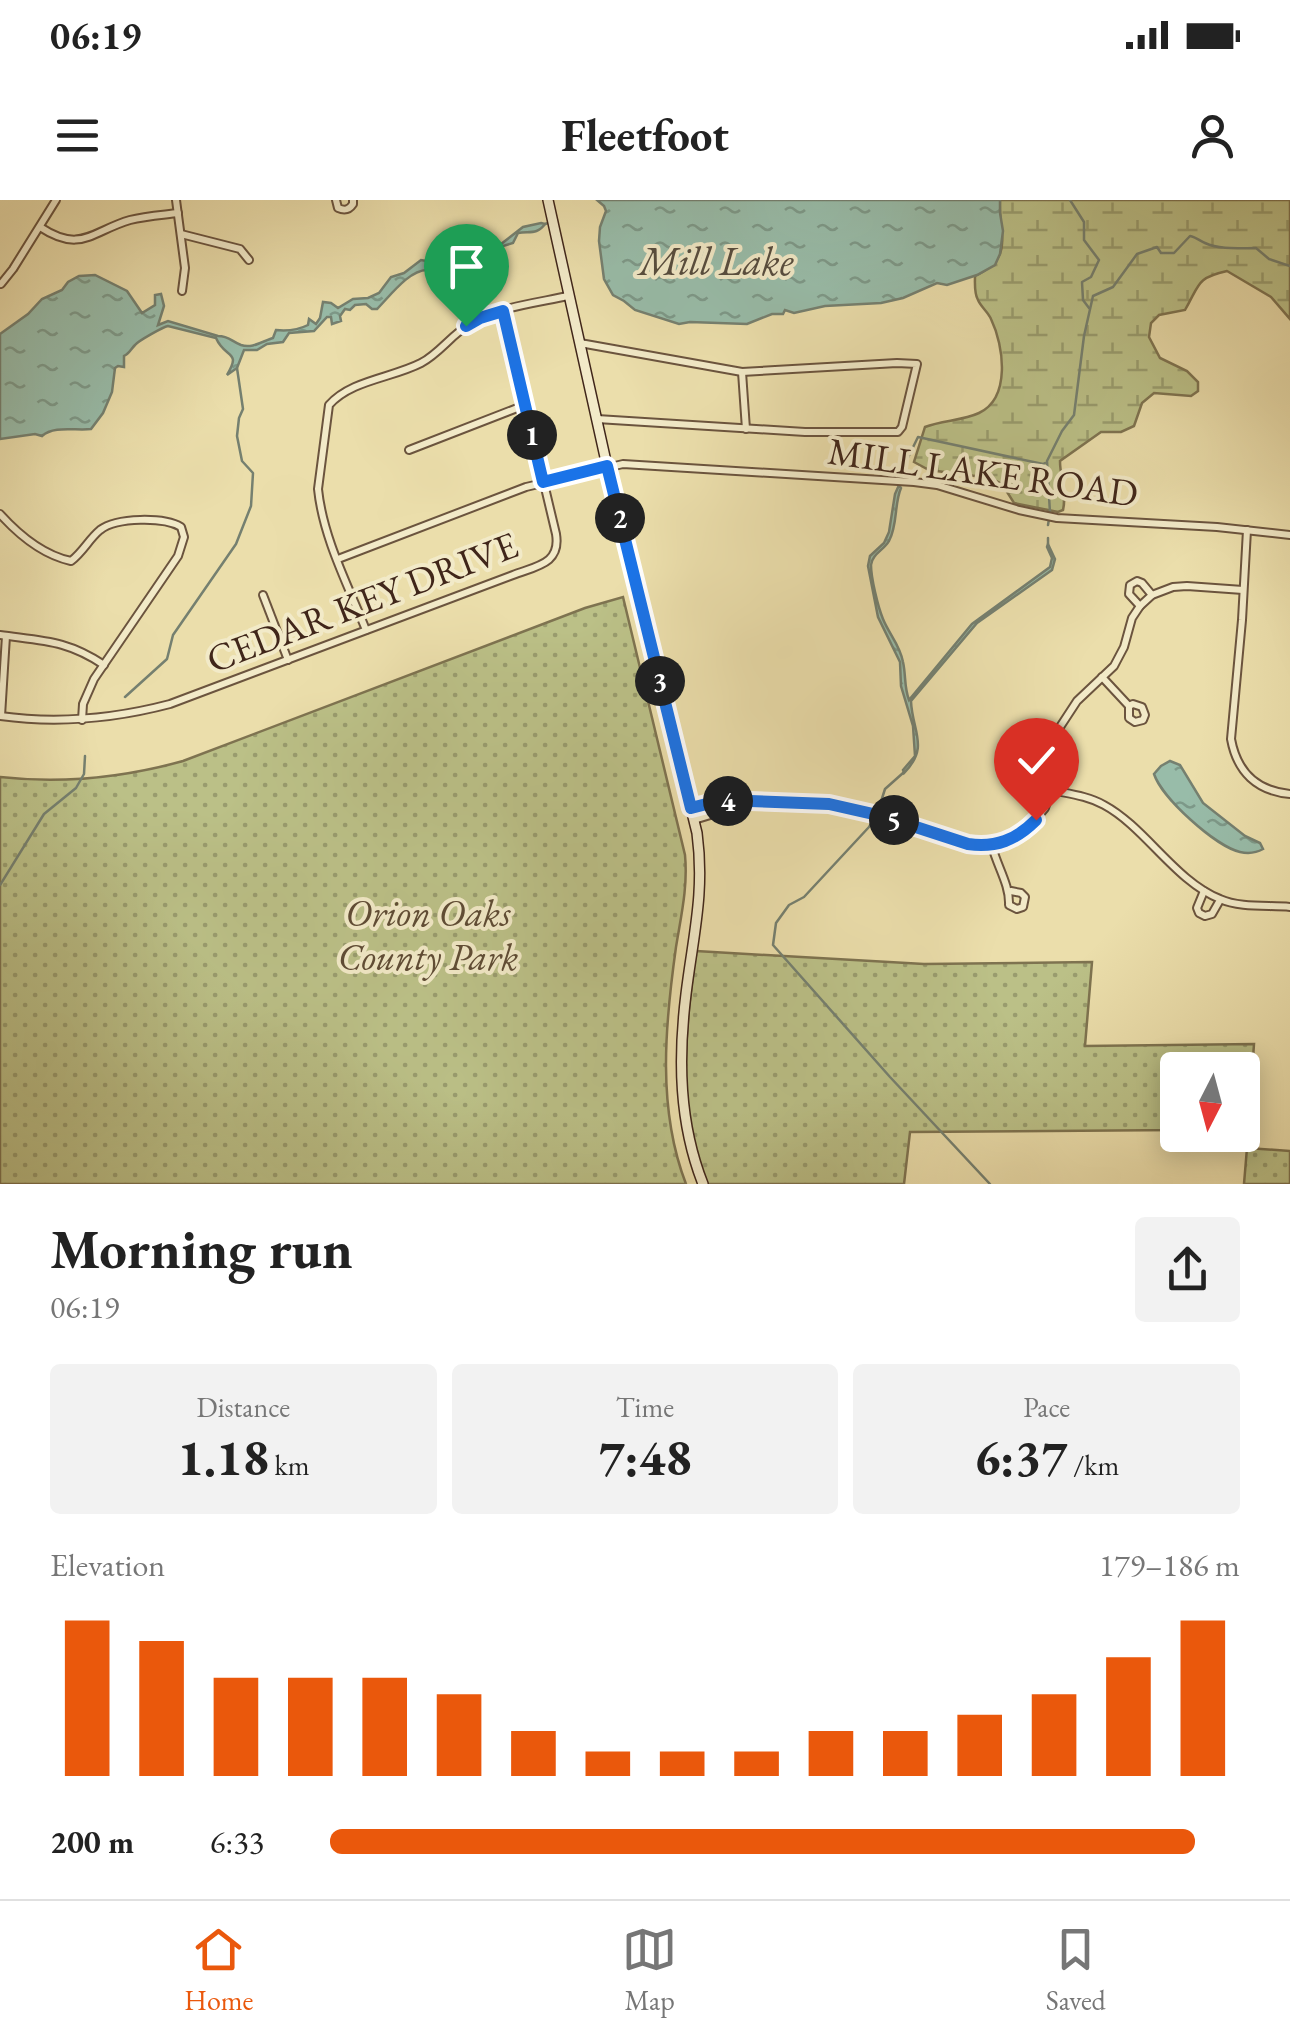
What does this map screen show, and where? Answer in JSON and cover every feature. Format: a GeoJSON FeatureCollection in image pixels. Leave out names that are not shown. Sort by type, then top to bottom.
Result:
{"type":"FeatureCollection","features":[{"type":"Feature","properties":{"kind":"main road"},"geometry":{"type":"LineString","coordinates":[[548,200],[607,466],[694,820],[701,887],[686,996],[681,1087],[688,1136],[703,1184]]}},
{"type":"Feature","properties":{"kind":"street"},"geometry":{"type":"LineString","coordinates":[[1,284],[56,200]]}},
{"type":"Feature","properties":{"kind":"street"},"geometry":{"type":"LineString","coordinates":[[176,200],[185,268],[182,291]]}},
{"type":"Feature","properties":{"kind":"street"},"geometry":{"type":"LineString","coordinates":[[336,200],[338,208],[344,210],[354,204],[353,200]]}},
{"type":"Feature","properties":{"kind":"street"},"geometry":{"type":"LineString","coordinates":[[40,227],[62,238],[84,239],[133,219],[178,212]]}},
{"type":"Feature","properties":{"kind":"street"},"geometry":{"type":"LineString","coordinates":[[181,234],[240,249],[249,260]]}},
{"type":"Feature","properties":{"kind":"street"},"geometry":{"type":"LineString","coordinates":[[366,630],[322,517],[318,490],[328,405],[348,390],[419,364],[480,318],[568,296]]}},
{"type":"Feature","properties":{"kind":"street","name":"CEDAR KEY DRIVE"},"geometry":{"type":"LineString","coordinates":[[0,716],[82,720],[121,716],[170,704],[553,558],[557,544],[503,311]]}},
{"type":"Feature","properties":{"kind":"street"},"geometry":{"type":"LineString","coordinates":[[579,343],[742,372],[917,364],[898,432],[746,429],[596,419]]}},
{"type":"Feature","properties":{"kind":"street"},"geometry":{"type":"LineString","coordinates":[[742,372],[746,429]]}},
{"type":"Feature","properties":{"kind":"street"},"geometry":{"type":"LineString","coordinates":[[408,450],[525,405]]}},
{"type":"Feature","properties":{"kind":"street","name":"MILL LAKE ROAD"},"geometry":{"type":"LineString","coordinates":[[338,559],[543,482],[607,466],[647,464],[914,482],[1057,518],[1290,536]]}},
{"type":"Feature","properties":{"kind":"street"},"geometry":{"type":"LineString","coordinates":[[0,514],[34,545],[72,560],[110,525],[152,520],[181,527],[184,537],[178,556],[86,693],[82,720]]}},
{"type":"Feature","properties":{"kind":"street"},"geometry":{"type":"LineString","coordinates":[[1247,530],[1234,754],[1240,768],[1252,780],[1264,788],[1290,794]]}},
{"type":"Feature","properties":{"kind":"street"},"geometry":{"type":"LineString","coordinates":[[1140,606],[1129,594],[1130,584],[1142,583],[1152,595]]}},
{"type":"Feature","properties":{"kind":"street"},"geometry":{"type":"LineString","coordinates":[[691,808],[722,800],[816,803],[845,806],[968,844],[992,846],[1010,840],[1025,832],[1046,808],[1060,727],[1077,701],[1115,664],[1140,606],[1152,595],[1173,587],[1243,590]]}},
{"type":"Feature","properties":{"kind":"street"},"geometry":{"type":"LineString","coordinates":[[263,595],[288,660]]}},
{"type":"Feature","properties":{"kind":"street"},"geometry":{"type":"LineString","coordinates":[[0,716],[3,636],[64,644],[104,665]]}},
{"type":"Feature","properties":{"kind":"street"},"geometry":{"type":"LineString","coordinates":[[1102,678],[1129,706]]}},
{"type":"Feature","properties":{"kind":"street"},"geometry":{"type":"LineString","coordinates":[[1052,790],[1106,806],[1204,891],[1220,900],[1290,907]]}},
{"type":"Feature","properties":{"kind":"street"},"geometry":{"type":"LineString","coordinates":[[694,820],[735,802]]}},
{"type":"Feature","properties":{"kind":"street"},"geometry":{"type":"LineString","coordinates":[[992,846],[1010,890]]}},
{"type":"Feature","properties":{"kind":"street"},"geometry":{"type":"LineString","coordinates":[[1204,891],[1197,908],[1204,916],[1212,914],[1220,900]]}},
{"type":"Feature","properties":{"kind":"green space"},"geometry":{"type":"Polygon","coordinates":[[[1000,200],[1290,200],[1290,319],[1271,297],[1227,271],[1204,280],[1185,310],[1159,315],[1151,323],[1149,337],[1160,358],[1187,371],[1198,382],[1198,391],[1191,396],[1154,393],[1142,403],[1134,426],[1121,432],[1101,432],[1060,461],[1064,504],[1058,512],[1014,503],[1002,484],[990,478],[929,470],[914,462],[925,427],[979,413],[989,406],[1000,384],[999,343],[991,319],[977,297],[975,276],[996,261],[1000,253],[1000,200]]]}},
{"type":"Feature","properties":{"kind":"green space","name":"Orion Oaks County Park"},"geometry":{"type":"Polygon","coordinates":[[[623,597],[685,855],[685,890],[669,1006],[666,1067],[671,1126],[686,1184],[0,1184],[0,777],[92,778],[183,761],[623,597]]]}},
{"type":"Feature","properties":{"kind":"green space"},"geometry":{"type":"Polygon","coordinates":[[[696,951],[924,964],[1092,962],[1085,1046],[1254,1044],[1253,1052],[1160,1052],[1160,1130],[910,1132],[904,1184],[707,1184],[690,1128],[687,1099],[689,1009],[696,951]]]}},
{"type":"Feature","properties":{"kind":"green space"},"geometry":{"type":"Polygon","coordinates":[[[1290,1151],[1290,1184],[1244,1184],[1247,1152],[1290,1151]]]}},
{"type":"Feature","properties":{"kind":"water","name":"Mill Lake"},"geometry":{"type":"Polygon","coordinates":[[[597,200],[1000,200],[1003,231],[995,265],[977,275],[947,285],[937,283],[903,298],[794,313],[785,310],[783,314],[747,324],[679,324],[635,310],[613,295],[604,279],[599,241],[606,211],[597,200]]]}},
{"type":"Feature","properties":{"kind":"water"},"geometry":{"type":"Polygon","coordinates":[[[545,224],[539,230],[518,233],[513,243],[503,246],[497,252],[503,257],[501,260],[471,270],[461,269],[450,278],[433,270],[420,271],[377,309],[355,305],[345,309],[341,321],[332,324],[331,317],[327,317],[314,331],[289,333],[283,342],[244,350],[237,368],[227,375],[232,358],[216,338],[165,327],[137,343],[124,356],[124,367],[115,368],[112,392],[91,429],[59,429],[42,436],[0,439],[0,334],[42,299],[79,276],[95,275],[127,291],[142,313],[155,305],[155,295],[161,294],[164,306],[158,325],[168,321],[249,346],[273,338],[276,330],[308,325],[309,319],[316,324],[323,302],[338,308],[353,299],[379,293],[391,277],[421,260],[450,265],[476,259],[523,227],[545,224]]]}},
{"type":"Feature","properties":{"kind":"water"},"geometry":{"type":"Polygon","coordinates":[[[899,485],[892,534],[871,565],[881,614],[902,656],[909,700],[972,624],[1050,567],[1048,544],[1055,559],[1052,570],[977,623],[911,701],[918,747],[916,755],[912,764],[904,773],[915,756],[913,726],[901,686],[900,662],[878,617],[868,566],[870,556],[889,532],[899,485]]]}},
{"type":"Feature","properties":{"kind":"water"},"geometry":{"type":"Polygon","coordinates":[[[1170,761],[1180,765],[1203,803],[1263,849],[1246,853],[1229,848],[1191,820],[1167,795],[1154,774],[1170,761]]]}},
{"type":"Feature","properties":{"kind":"waterway"},"geometry":{"type":"LineString","coordinates":[[1070,200],[1084,222],[1084,240],[1099,260],[1091,277],[1082,282],[1083,300],[1089,308]]}},
{"type":"Feature","properties":{"kind":"waterway"},"geometry":{"type":"LineString","coordinates":[[545,224],[557,220]]}},
{"type":"Feature","properties":{"kind":"waterway"},"geometry":{"type":"LineString","coordinates":[[1048,525],[1047,461],[1074,415],[1093,296],[1113,287],[1137,254],[1157,247],[1161,253],[1174,253],[1190,236],[1217,247],[1256,248],[1269,259],[1290,266]]}},
{"type":"Feature","properties":{"kind":"waterway"},"geometry":{"type":"LineString","coordinates":[[125,697],[167,659],[173,635],[236,544],[251,506],[253,473],[242,461],[237,436],[243,409],[237,368]]}},
{"type":"Feature","properties":{"kind":"waterway"},"geometry":{"type":"LineString","coordinates":[[899,485],[900,474],[918,437],[1045,463]]}},
{"type":"Feature","properties":{"kind":"waterway"},"geometry":{"type":"LineString","coordinates":[[1048,538],[1048,544]]}},
{"type":"Feature","properties":{"kind":"waterway"},"geometry":{"type":"LineString","coordinates":[[0,885],[44,814],[76,788],[84,774],[85,756]]}},
{"type":"Feature","properties":{"kind":"waterway"},"geometry":{"type":"LineString","coordinates":[[903,773],[885,789],[869,827],[804,897],[789,905],[776,923],[773,945],[990,1184]]}},
{"type":"Feature","properties":{"kind":"route"},"geometry":{"type":"LineString","coordinates":[[466,326],[503,311],[543,482],[607,466],[691,808],[722,800],[845,806],[979,846],[1010,840],[1036,820]]}}]}
